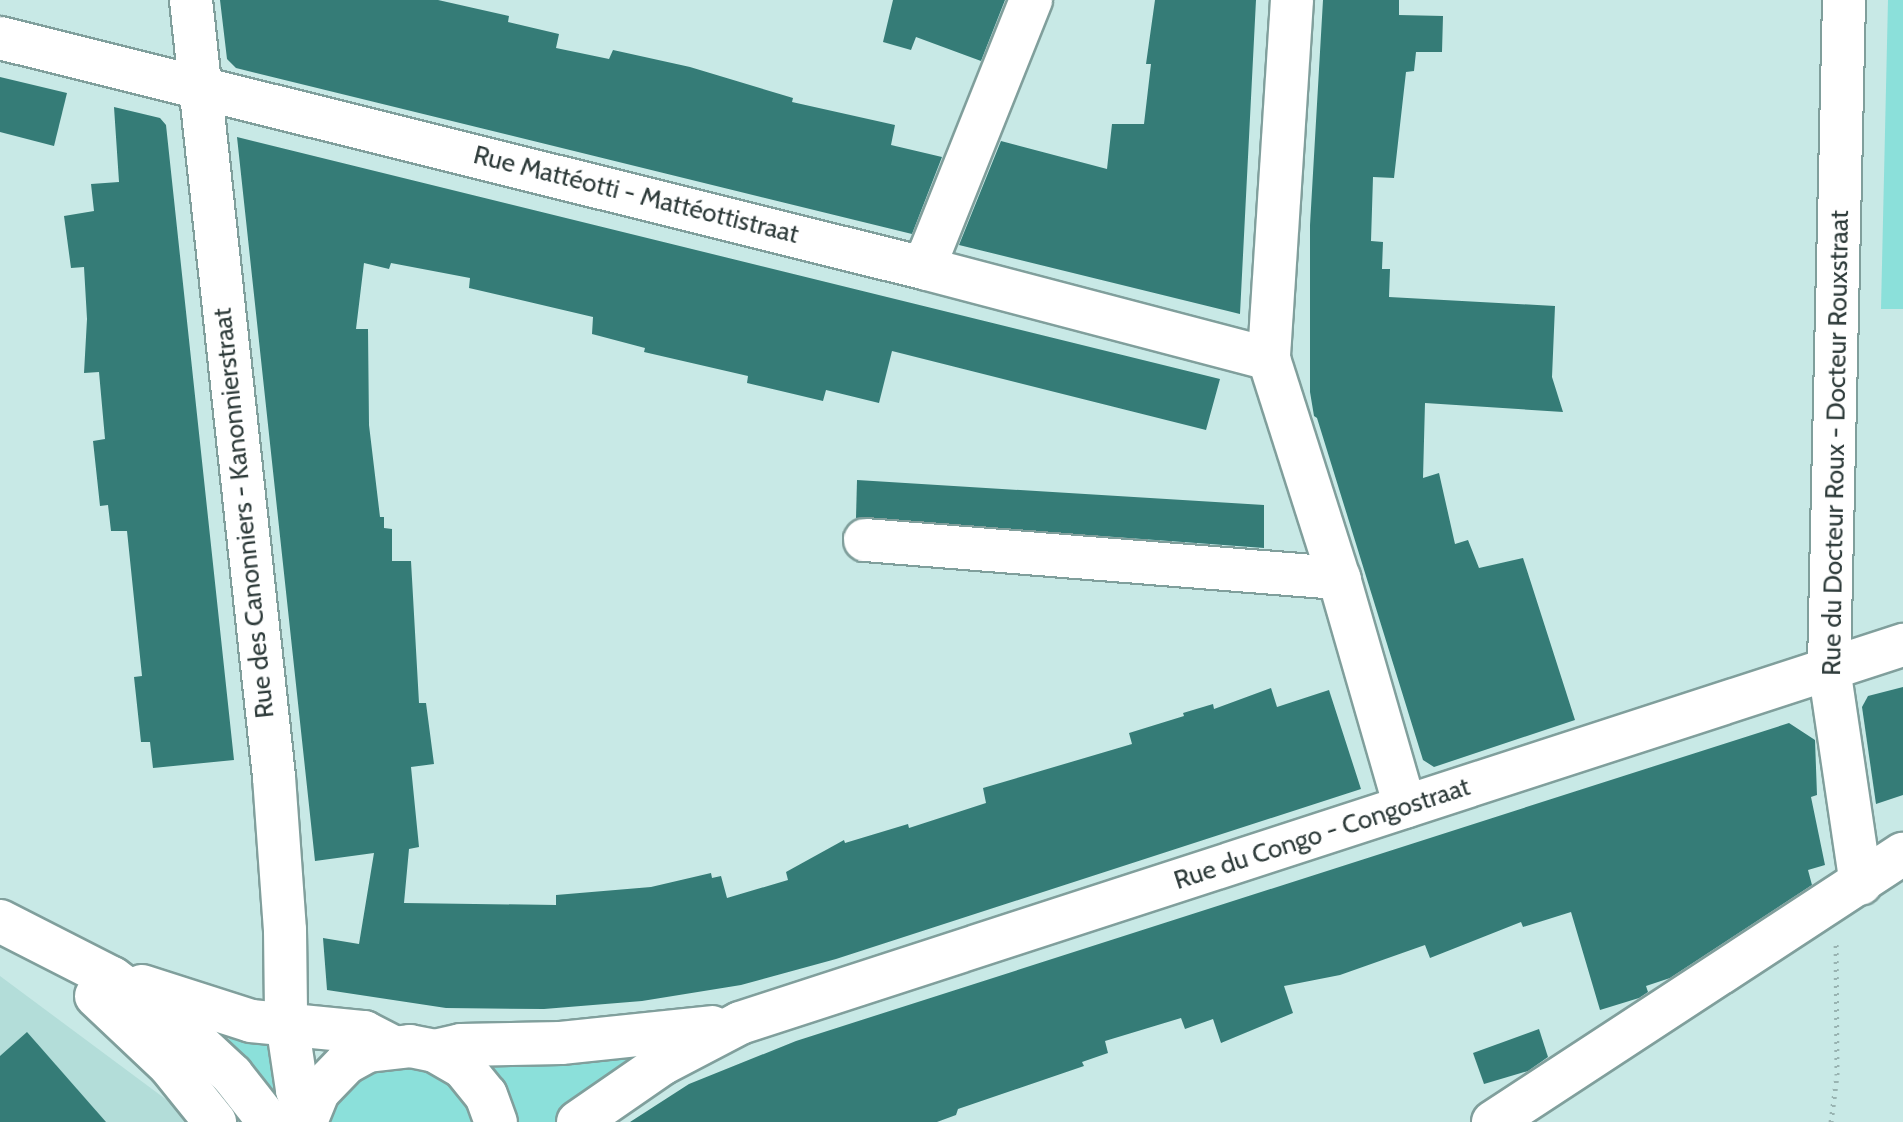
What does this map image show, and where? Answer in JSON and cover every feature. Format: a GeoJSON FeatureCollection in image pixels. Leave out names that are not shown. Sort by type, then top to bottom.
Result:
{"type":"FeatureCollection","features":[{"type":"Feature","properties":{"kind":"street","name":"Rue des Canonniers - Kanonnierstraat"},"geometry":{"type":"LineString","coordinates":[[191,0],[197,84],[274,777],[285,930],[283,976],[297,1090],[294,1120]]}},
{"type":"Feature","properties":{"kind":"street"},"geometry":{"type":"LineString","coordinates":[[927,269],[931,250],[1031,0]]}},
{"type":"Feature","properties":{"kind":"street"},"geometry":{"type":"LineString","coordinates":[[1292,0],[1269,359],[1339,578],[1405,807]]}},
{"type":"Feature","properties":{"kind":"street","name":"Rue du Docteur Roux - Docteur Rouxstraat"},"geometry":{"type":"LineString","coordinates":[[1844,0],[1829,668],[1847,893]]}},
{"type":"Feature","properties":{"kind":"street","name":"Rue Mattéotti - Mattéottistraat"},"geometry":{"type":"LineString","coordinates":[[0,38],[197,84],[1269,359]]}},
{"type":"Feature","properties":{"kind":"street"},"geometry":{"type":"LineString","coordinates":[[865,540],[1339,578]]}},
{"type":"Feature","properties":{"kind":"street","name":"Rue du Congo - Congostraat"},"geometry":{"type":"LineString","coordinates":[[578,1122],[662,1064],[740,1023],[1903,645]]}},
{"type":"Feature","properties":{"kind":"street"},"geometry":{"type":"LineString","coordinates":[[1493,1122],[1903,854]]}},
{"type":"Feature","properties":{"kind":"street"},"geometry":{"type":"LineString","coordinates":[[0,921],[112,978],[294,1120],[330,1076],[368,1051],[391,1046],[435,1051],[474,1078],[486,1095],[496,1122]]}},
{"type":"Feature","properties":{"kind":"street"},"geometry":{"type":"LineString","coordinates":[[215,1010],[255,985],[285,930]]}},
{"type":"Feature","properties":{"kind":"street"},"geometry":{"type":"LineString","coordinates":[[68,955],[95,995],[170,1066],[215,1122]]}},
{"type":"Feature","properties":{"kind":"street"},"geometry":{"type":"LineString","coordinates":[[112,978],[215,1010],[288,1027],[364,1032],[391,1046]]}},
{"type":"Feature","properties":{"kind":"street","name":"Rue du Congo - Congostraat"},"geometry":{"type":"LineString","coordinates":[[435,1051],[461,1045],[638,1036],[740,1023]]}},
{"type":"Feature","properties":{"kind":"path"},"geometry":{"type":"LineString","coordinates":[[1831,1122],[1837,1075],[1847,893]]}},
{"type":"Feature","properties":{"kind":"shaded area"},"geometry":{"type":"Polygon","coordinates":[[[1888,0],[1903,0],[1903,309],[1881,309],[1888,0]]]}},
{"type":"Feature","properties":{"kind":"shaded area"},"geometry":{"type":"Polygon","coordinates":[[[0,976],[183,1112],[192,1122],[0,1122],[0,976]]]}},
{"type":"Feature","properties":{"kind":"shaded area"},"geometry":{"type":"Polygon","coordinates":[[[230,1036],[279,1036],[291,1122],[228,1046],[230,1036]]]}},
{"type":"Feature","properties":{"kind":"shaded area"},"geometry":{"type":"Polygon","coordinates":[[[646,1055],[562,1122],[510,1122],[478,1064],[646,1055]]]}},
{"type":"Feature","properties":{"kind":"shaded area"},"geometry":{"type":"Polygon","coordinates":[[[389,1062],[440,1070],[482,1122],[324,1122],[341,1088],[389,1062]]]}},
{"type":"Feature","properties":{"kind":"building"},"geometry":{"type":"Polygon","coordinates":[[[220,0],[438,0],[509,16],[508,22],[559,34],[556,48],[609,59],[613,50],[690,67],[793,98],[792,102],[895,125],[891,145],[942,157],[912,234],[236,68],[227,59],[220,0]]]}},
{"type":"Feature","properties":{"kind":"building"},"geometry":{"type":"Polygon","coordinates":[[[893,0],[1005,0],[981,61],[916,37],[911,50],[883,42],[893,0]]]}},
{"type":"Feature","properties":{"kind":"building"},"geometry":{"type":"Polygon","coordinates":[[[1155,0],[1256,0],[1240,314],[959,245],[1001,141],[1107,169],[1112,124],[1144,124],[1151,64],[1146,64],[1155,0]]]}},
{"type":"Feature","properties":{"kind":"building"},"geometry":{"type":"Polygon","coordinates":[[[1323,0],[1399,0],[1399,15],[1443,16],[1442,52],[1416,52],[1414,71],[1406,72],[1394,178],[1373,177],[1371,241],[1383,242],[1382,269],[1390,269],[1389,297],[1555,306],[1552,377],[1563,412],[1425,403],[1423,478],[1439,473],[1455,544],[1468,540],[1479,568],[1523,558],[1575,720],[1434,767],[1423,760],[1314,416],[1310,392],[1310,225],[1323,0]]]}},
{"type":"Feature","properties":{"kind":"building"},"geometry":{"type":"Polygon","coordinates":[[[0,77],[67,93],[54,146],[0,132],[0,77]]]}},
{"type":"Feature","properties":{"kind":"building"},"geometry":{"type":"Polygon","coordinates":[[[114,107],[160,118],[166,125],[234,760],[153,768],[150,742],[141,742],[134,677],[142,676],[127,531],[111,531],[108,505],[100,506],[93,441],[105,439],[99,372],[84,373],[87,319],[84,267],[71,268],[64,216],[94,211],[91,184],[119,182],[114,107]]]}},
{"type":"Feature","properties":{"kind":"building"},"geometry":{"type":"Polygon","coordinates":[[[237,137],[1220,379],[1206,430],[892,351],[879,403],[826,390],[823,401],[747,383],[748,376],[644,352],[645,348],[592,334],[593,317],[469,288],[470,278],[391,263],[389,269],[364,263],[356,329],[368,329],[369,425],[380,517],[384,517],[384,528],[392,529],[392,561],[411,561],[419,703],[426,703],[434,764],[411,767],[419,847],[409,849],[404,903],[556,905],[556,895],[651,887],[711,873],[712,878],[721,876],[727,898],[788,880],[786,872],[844,840],[845,843],[908,824],[909,828],[986,803],[983,788],[1132,744],[1129,733],[1213,704],[1214,709],[1271,688],[1277,707],[1329,690],[1361,789],[836,959],[741,985],[642,1001],[544,1009],[446,1008],[327,990],[323,938],[359,944],[374,853],[315,861],[237,137]]]}},
{"type":"Feature","properties":{"kind":"building"},"geometry":{"type":"Polygon","coordinates":[[[857,480],[1264,505],[1264,548],[856,518],[857,480]]]}},
{"type":"Feature","properties":{"kind":"building"},"geometry":{"type":"Polygon","coordinates":[[[1903,687],[1903,795],[1876,804],[1862,707],[1868,696],[1903,687]]]}},
{"type":"Feature","properties":{"kind":"building"},"geometry":{"type":"Polygon","coordinates":[[[1789,723],[1815,740],[1817,795],[1811,797],[1825,865],[1808,870],[1812,885],[1670,978],[1646,986],[1648,992],[1639,998],[1600,1010],[1571,912],[1523,927],[1521,922],[1430,958],[1425,945],[1340,975],[1284,986],[1293,1013],[1221,1043],[1213,1019],[1185,1029],[1181,1018],[1105,1041],[1108,1053],[1082,1062],[1084,1066],[958,1109],[956,1115],[937,1122],[630,1122],[689,1084],[796,1041],[1789,723]]]}},
{"type":"Feature","properties":{"kind":"building"},"geometry":{"type":"Polygon","coordinates":[[[1539,1029],[1548,1057],[1528,1071],[1484,1084],[1473,1053],[1539,1029]]]}},
{"type":"Feature","properties":{"kind":"building"},"geometry":{"type":"Polygon","coordinates":[[[27,1032],[106,1122],[0,1122],[0,1056],[27,1032]]]}}]}
